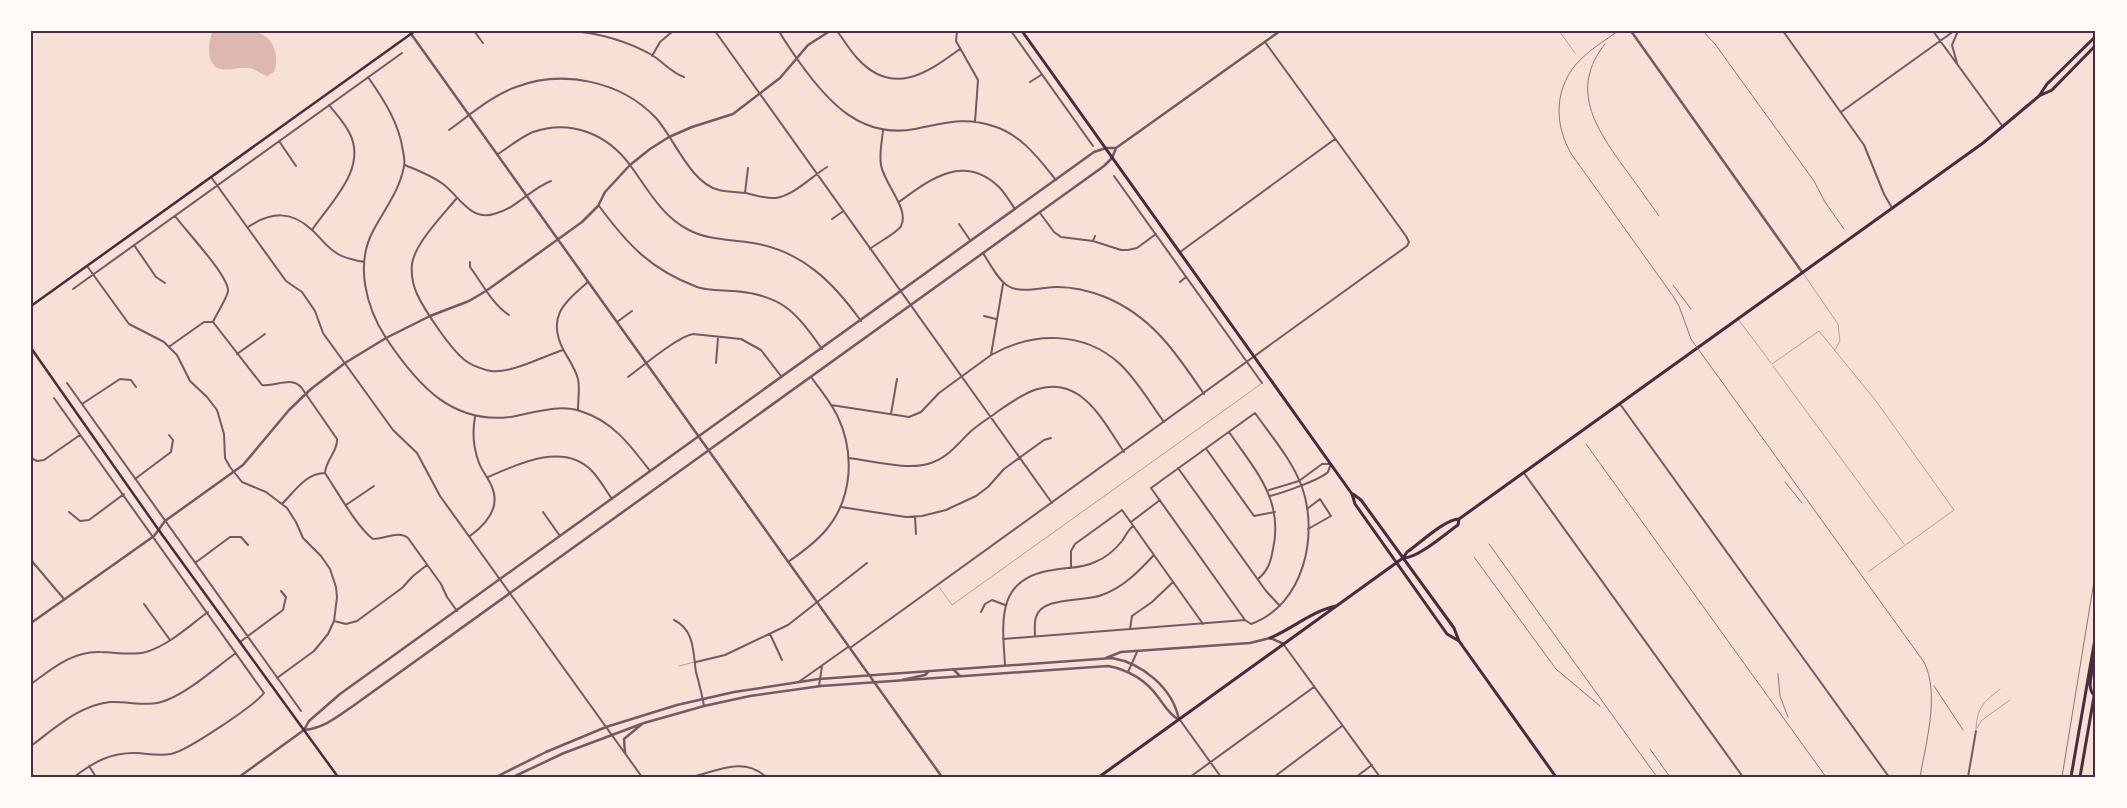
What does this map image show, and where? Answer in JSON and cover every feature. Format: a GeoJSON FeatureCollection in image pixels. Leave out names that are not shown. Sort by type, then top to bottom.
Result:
{"type":"FeatureCollection","features":[{"type":"Feature","properties":{"kind":"main road"},"geometry":{"type":"LineString","coordinates":[[31,306],[415,31]]}},
{"type":"Feature","properties":{"kind":"main road"},"geometry":{"type":"LineString","coordinates":[[1022,31],[1331,464],[1352,494],[1355,504],[1447,634],[1458,641]]}},
{"type":"Feature","properties":{"kind":"main road"},"geometry":{"type":"LineString","coordinates":[[1099,777],[1397,563],[1407,552],[1440,528],[1453,519],[1459,519],[2003,127],[2039,96],[2047,84],[2096,36]]}},
{"type":"Feature","properties":{"kind":"main road"},"geometry":{"type":"LineString","coordinates":[[2039,96],[2052,90],[2096,45]]}},
{"type":"Feature","properties":{"kind":"main road"},"geometry":{"type":"LineString","coordinates":[[31,348],[158,529],[338,777]]}},
{"type":"Feature","properties":{"kind":"main road"},"geometry":{"type":"LineString","coordinates":[[1352,494],[1361,500],[1454,628],[1458,641],[1556,777]]}},
{"type":"Feature","properties":{"kind":"main road"},"geometry":{"type":"LineString","coordinates":[[1403,558],[1411,558],[1422,551],[1458,525],[1459,519]]}},
{"type":"Feature","properties":{"kind":"main road"},"geometry":{"type":"LineString","coordinates":[[1270,638],[1289,630],[1321,610],[1339,605]]}},
{"type":"Feature","properties":{"kind":"main road"},"geometry":{"type":"LineString","coordinates":[[2071,777],[2096,633]]}},
{"type":"Feature","properties":{"kind":"main road"},"geometry":{"type":"LineString","coordinates":[[2093,649],[2095,658],[2090,689],[2095,696]]}},
{"type":"Feature","properties":{"kind":"main road"},"geometry":{"type":"LineString","coordinates":[[2080,777],[2096,685]]}},
{"type":"Feature","properties":{"kind":"street"},"geometry":{"type":"LineString","coordinates":[[474,31],[483,43]]}},
{"type":"Feature","properties":{"kind":"street"},"geometry":{"type":"LineString","coordinates":[[570,31],[594,32],[626,42],[684,77]]}},
{"type":"Feature","properties":{"kind":"street"},"geometry":{"type":"LineString","coordinates":[[652,56],[660,42],[673,31]]}},
{"type":"Feature","properties":{"kind":"street"},"geometry":{"type":"LineString","coordinates":[[714,31],[1052,503]]}},
{"type":"Feature","properties":{"kind":"street"},"geometry":{"type":"LineString","coordinates":[[779,31],[796,58],[834,106],[858,121],[883,130],[914,130],[950,121],[975,122],[993,126],[1025,144],[1056,180]]}},
{"type":"Feature","properties":{"kind":"street"},"geometry":{"type":"LineString","coordinates":[[31,624],[154,536],[165,521],[246,462],[289,410],[344,363],[386,338],[430,316],[469,301],[486,291],[582,222],[598,206],[605,192],[630,165],[669,137],[692,127],[733,114],[780,78],[808,45],[830,31]]}},
{"type":"Feature","properties":{"kind":"street"},"geometry":{"type":"LineString","coordinates":[[837,31],[858,60],[877,74],[890,78],[915,77],[929,71],[960,49]]}},
{"type":"Feature","properties":{"kind":"street"},"geometry":{"type":"LineString","coordinates":[[957,31],[956,41],[978,80],[975,122]]}},
{"type":"Feature","properties":{"kind":"street"},"geometry":{"type":"LineString","coordinates":[[1011,31],[1093,146]]}},
{"type":"Feature","properties":{"kind":"street"},"geometry":{"type":"LineString","coordinates":[[304,730],[315,729],[332,720],[911,306],[1112,158],[1116,148],[1280,31]]}},
{"type":"Feature","properties":{"kind":"street"},"geometry":{"type":"LineString","coordinates":[[1631,31],[1802,272]]}},
{"type":"Feature","properties":{"kind":"street"},"geometry":{"type":"LineString","coordinates":[[1783,31],[1864,145],[1884,194],[1892,208]]}},
{"type":"Feature","properties":{"kind":"street"},"geometry":{"type":"LineString","coordinates":[[1932,31],[2003,127]]}},
{"type":"Feature","properties":{"kind":"street"},"geometry":{"type":"LineString","coordinates":[[1841,112],[1954,31]]}},
{"type":"Feature","properties":{"kind":"street"},"geometry":{"type":"LineString","coordinates":[[1958,31],[1952,45],[1958,65]]}},
{"type":"Feature","properties":{"kind":"street"},"geometry":{"type":"LineString","coordinates":[[410,33],[942,777]]}},
{"type":"Feature","properties":{"kind":"street"},"geometry":{"type":"LineString","coordinates":[[800,681],[1124,452],[1407,246],[1409,242],[1265,42]]}},
{"type":"Feature","properties":{"kind":"street"},"geometry":{"type":"LineString","coordinates":[[73,289],[402,53]]}},
{"type":"Feature","properties":{"kind":"street"},"geometry":{"type":"LineString","coordinates":[[1030,82],[1042,74]]}},
{"type":"Feature","properties":{"kind":"street"},"geometry":{"type":"LineString","coordinates":[[368,77],[392,114],[401,138],[405,165],[396,191],[372,234],[364,262],[365,287],[369,306],[386,338],[426,389],[441,401],[475,417],[510,417],[553,409],[578,410],[598,418],[614,428],[624,437],[650,471]]}},
{"type":"Feature","properties":{"kind":"street"},"geometry":{"type":"LineString","coordinates":[[449,130],[493,98],[516,87],[538,81],[566,78],[592,81],[617,90],[642,105],[657,119],[700,179],[709,186],[719,190],[774,198],[786,195],[827,167]]}},
{"type":"Feature","properties":{"kind":"street"},"geometry":{"type":"LineString","coordinates":[[312,230],[351,175],[355,154],[350,135],[329,105]]}},
{"type":"Feature","properties":{"kind":"street"},"geometry":{"type":"LineString","coordinates":[[498,154],[532,132],[550,128],[575,128],[597,135],[612,145],[630,165],[659,205],[679,224],[705,237],[760,244],[800,259],[817,270],[834,286],[861,320]]}},
{"type":"Feature","properties":{"kind":"street"},"geometry":{"type":"LineString","coordinates":[[870,249],[901,226],[904,214],[899,202],[888,186],[881,166],[883,130]]}},
{"type":"Feature","properties":{"kind":"street"},"geometry":{"type":"LineString","coordinates":[[1180,252],[1335,139]]}},
{"type":"Feature","properties":{"kind":"street"},"geometry":{"type":"LineString","coordinates":[[278,142],[296,166]]}},
{"type":"Feature","properties":{"kind":"street"},"geometry":{"type":"LineString","coordinates":[[239,777],[304,730],[309,721],[340,694],[501,580],[698,436],[822,349],[1094,152],[1106,148],[1116,148]]}},
{"type":"Feature","properties":{"kind":"street"},"geometry":{"type":"LineString","coordinates":[[405,165],[429,174],[446,186],[468,209],[481,215],[493,215],[508,209],[542,184],[551,181]]}},
{"type":"Feature","properties":{"kind":"street"},"geometry":{"type":"LineString","coordinates":[[745,193],[748,168]]}},
{"type":"Feature","properties":{"kind":"street"},"geometry":{"type":"LineString","coordinates":[[899,202],[928,181],[940,175],[952,171],[972,172],[990,180],[1000,188],[1016,209]]}},
{"type":"Feature","properties":{"kind":"street"},"geometry":{"type":"LineString","coordinates":[[1114,176],[1262,383]]}},
{"type":"Feature","properties":{"kind":"street"},"geometry":{"type":"LineString","coordinates":[[211,177],[286,281],[302,292],[315,311],[323,333],[344,363],[393,430],[417,453],[440,496],[642,777]]}},
{"type":"Feature","properties":{"kind":"street"},"geometry":{"type":"LineString","coordinates":[[456,198],[418,248],[412,263],[412,277],[417,294],[430,316],[456,351],[467,362],[491,371],[509,369],[563,350]]}},
{"type":"Feature","properties":{"kind":"street"},"geometry":{"type":"LineString","coordinates":[[598,206],[627,243],[649,262],[670,275],[699,288],[757,293],[777,301],[795,315],[822,349]]}},
{"type":"Feature","properties":{"kind":"street"},"geometry":{"type":"LineString","coordinates":[[832,220],[843,212]]}},
{"type":"Feature","properties":{"kind":"street"},"geometry":{"type":"LineString","coordinates":[[1040,212],[1058,235],[1128,250],[1137,248],[1156,234]]}},
{"type":"Feature","properties":{"kind":"street"},"geometry":{"type":"LineString","coordinates":[[248,227],[266,216],[275,215],[297,218],[312,230],[325,246],[338,255],[364,262]]}},
{"type":"Feature","properties":{"kind":"street"},"geometry":{"type":"LineString","coordinates":[[175,216],[184,230],[194,238],[227,285],[227,296],[213,322]]}},
{"type":"Feature","properties":{"kind":"street"},"geometry":{"type":"LineString","coordinates":[[959,224],[971,241]]}},
{"type":"Feature","properties":{"kind":"street"},"geometry":{"type":"LineString","coordinates":[[1093,241],[1095,236]]}},
{"type":"Feature","properties":{"kind":"street"},"geometry":{"type":"LineString","coordinates":[[134,246],[164,284]]}},
{"type":"Feature","properties":{"kind":"street"},"geometry":{"type":"LineString","coordinates":[[983,253],[1004,282],[1016,290],[1057,287],[1075,288],[1096,294],[1123,306],[1142,318],[1160,333],[1204,394]]}},
{"type":"Feature","properties":{"kind":"street"},"geometry":{"type":"LineString","coordinates":[[470,262],[470,267],[486,291],[503,312],[509,316]]}},
{"type":"Feature","properties":{"kind":"street"},"geometry":{"type":"LineString","coordinates":[[87,266],[133,328],[152,334],[170,346],[182,361],[190,381],[207,397],[217,410],[224,434],[225,458],[234,472],[247,486],[266,492],[282,504],[296,522],[303,538],[321,556],[330,569],[334,578],[337,597],[334,622],[320,646],[277,678]]}},
{"type":"Feature","properties":{"kind":"street"},"geometry":{"type":"LineString","coordinates":[[1180,282],[1186,277]]}},
{"type":"Feature","properties":{"kind":"street"},"geometry":{"type":"LineString","coordinates":[[578,410],[578,380],[572,363],[563,350],[556,330],[558,314],[567,300],[588,282]]}},
{"type":"Feature","properties":{"kind":"street"},"geometry":{"type":"LineString","coordinates":[[991,355],[1004,282]]}},
{"type":"Feature","properties":{"kind":"street"},"geometry":{"type":"LineString","coordinates":[[617,322],[632,311]]}},
{"type":"Feature","properties":{"kind":"street"},"geometry":{"type":"LineString","coordinates":[[984,316],[996,319]]}},
{"type":"Feature","properties":{"kind":"street"},"geometry":{"type":"LineString","coordinates":[[170,346],[204,322],[213,322]]}},
{"type":"Feature","properties":{"kind":"street"},"geometry":{"type":"LineString","coordinates":[[213,322],[262,385],[269,386],[294,382],[306,394],[337,439],[336,449],[327,462],[325,473],[346,505],[373,539],[399,534],[405,535],[428,565],[457,611]]}},
{"type":"Feature","properties":{"kind":"street"},"geometry":{"type":"LineString","coordinates":[[237,354],[265,334]]}},
{"type":"Feature","properties":{"kind":"street"},"geometry":{"type":"LineString","coordinates":[[628,377],[688,335],[741,339],[757,348],[767,357],[782,377]]}},
{"type":"Feature","properties":{"kind":"street"},"geometry":{"type":"LineString","coordinates":[[831,405],[909,416],[918,414],[939,393],[991,355],[1012,344],[1041,337],[1064,338],[1084,343],[1104,352],[1121,365],[1164,422]]}},
{"type":"Feature","properties":{"kind":"street"},"geometry":{"type":"LineString","coordinates":[[716,363],[718,338]]}},
{"type":"Feature","properties":{"kind":"street"},"geometry":{"type":"LineString","coordinates":[[788,562],[821,536],[832,522],[841,507],[848,482],[849,458],[844,431],[831,405],[811,377]]}},
{"type":"Feature","properties":{"kind":"street"},"geometry":{"type":"LineString","coordinates":[[82,404],[120,379],[131,380],[136,387]]}},
{"type":"Feature","properties":{"kind":"street"},"geometry":{"type":"LineString","coordinates":[[891,414],[897,379]]}},
{"type":"Feature","properties":{"kind":"street"},"geometry":{"type":"LineString","coordinates":[[67,383],[301,711]]}},
{"type":"Feature","properties":{"kind":"street"},"geometry":{"type":"LineString","coordinates":[[849,458],[906,466],[930,464],[949,453],[970,432],[1020,396],[1032,390],[1046,387],[1064,389],[1079,395],[1090,405],[1124,452]]}},
{"type":"Feature","properties":{"kind":"street"},"geometry":{"type":"LineString","coordinates":[[54,398],[264,693],[206,736],[182,751],[162,755],[114,754],[88,766],[74,777]]}},
{"type":"Feature","properties":{"kind":"street"},"geometry":{"type":"LineString","coordinates":[[1620,403],[1889,777]]}},
{"type":"Feature","properties":{"kind":"street"},"geometry":{"type":"LineString","coordinates":[[1256,413],[1288,459],[1299,480],[1307,509],[1308,529],[1300,574],[1294,587],[1280,606],[1252,624],[1245,620],[1151,488],[1229,432],[1256,413]]}},
{"type":"Feature","properties":{"kind":"street"},"geometry":{"type":"LineString","coordinates":[[470,536],[484,526],[492,511],[495,500],[494,490],[480,465],[475,451],[472,431],[475,417]]}},
{"type":"Feature","properties":{"kind":"street"},"geometry":{"type":"LineString","coordinates":[[1229,432],[1265,484],[1275,512],[1276,533],[1272,555],[1266,572],[1258,580]]}},
{"type":"Feature","properties":{"kind":"street"},"geometry":{"type":"LineString","coordinates":[[31,458],[37,461],[44,460],[81,434]]}},
{"type":"Feature","properties":{"kind":"street"},"geometry":{"type":"LineString","coordinates":[[135,479],[171,452],[173,440],[169,435]]}},
{"type":"Feature","properties":{"kind":"street"},"geometry":{"type":"LineString","coordinates":[[841,507],[915,517],[946,510],[982,492],[1004,470],[1051,438]]}},
{"type":"Feature","properties":{"kind":"street"},"geometry":{"type":"LineString","coordinates":[[1206,449],[1254,516],[1275,512]]}},
{"type":"Feature","properties":{"kind":"street"},"geometry":{"type":"LineString","coordinates":[[488,477],[545,457],[560,456],[577,460],[591,469],[612,499]]}},
{"type":"Feature","properties":{"kind":"street"},"geometry":{"type":"LineString","coordinates":[[1268,491],[1299,480],[1322,464],[1331,464],[1328,472],[1301,486],[1270,496]]}},
{"type":"Feature","properties":{"kind":"street"},"geometry":{"type":"LineString","coordinates":[[1178,468],[1258,580],[1280,606]]}},
{"type":"Feature","properties":{"kind":"street"},"geometry":{"type":"LineString","coordinates":[[1523,472],[1743,777]]}},
{"type":"Feature","properties":{"kind":"street"},"geometry":{"type":"LineString","coordinates":[[282,504],[308,478],[314,474],[325,473]]}},
{"type":"Feature","properties":{"kind":"street"},"geometry":{"type":"LineString","coordinates":[[346,505],[374,486]]}},
{"type":"Feature","properties":{"kind":"street"},"geometry":{"type":"LineString","coordinates":[[69,512],[80,521],[89,520],[124,494]]}},
{"type":"Feature","properties":{"kind":"street"},"geometry":{"type":"LineString","coordinates":[[1131,522],[1160,500]]}},
{"type":"Feature","properties":{"kind":"street"},"geometry":{"type":"LineString","coordinates":[[1307,509],[1320,500],[1331,516],[1308,529]]}},
{"type":"Feature","properties":{"kind":"street"},"geometry":{"type":"LineString","coordinates":[[1071,568],[1071,551],[1075,544],[1122,510],[1203,624]]}},
{"type":"Feature","properties":{"kind":"street"},"geometry":{"type":"LineString","coordinates":[[543,512],[560,536]]}},
{"type":"Feature","properties":{"kind":"street"},"geometry":{"type":"LineString","coordinates":[[915,517],[916,534]]}},
{"type":"Feature","properties":{"kind":"street"},"geometry":{"type":"LineString","coordinates":[[1005,665],[1002,623],[1005,605],[1018,586],[1027,578],[1042,572],[1084,566],[1106,556],[1118,545],[1133,526]]}},
{"type":"Feature","properties":{"kind":"street"},"geometry":{"type":"LineString","coordinates":[[195,563],[230,537],[241,537],[248,545]]}},
{"type":"Feature","properties":{"kind":"street"},"geometry":{"type":"LineString","coordinates":[[1035,636],[1035,618],[1044,606],[1051,603],[1088,599],[1108,593],[1133,576],[1154,554]]}},
{"type":"Feature","properties":{"kind":"street"},"geometry":{"type":"LineString","coordinates":[[31,560],[64,599]]}},
{"type":"Feature","properties":{"kind":"street"},"geometry":{"type":"LineString","coordinates":[[696,662],[725,654],[793,622],[847,580],[860,566],[867,563]]}},
{"type":"Feature","properties":{"kind":"street"},"geometry":{"type":"LineString","coordinates":[[334,622],[350,624],[357,621],[402,588],[413,576],[428,565]]}},
{"type":"Feature","properties":{"kind":"street"},"geometry":{"type":"LineString","coordinates":[[1130,629],[1132,616],[1152,602],[1173,582]]}},
{"type":"Feature","properties":{"kind":"street"},"geometry":{"type":"LineString","coordinates":[[240,642],[283,610],[286,597],[281,591]]}},
{"type":"Feature","properties":{"kind":"street"},"geometry":{"type":"LineString","coordinates":[[981,612],[984,604],[992,600],[1005,605]]}},
{"type":"Feature","properties":{"kind":"street"},"geometry":{"type":"LineString","coordinates":[[144,604],[170,640]]}},
{"type":"Feature","properties":{"kind":"street"},"geometry":{"type":"LineString","coordinates":[[31,684],[58,664],[81,654],[144,652],[170,640],[208,612]]}},
{"type":"Feature","properties":{"kind":"street"},"geometry":{"type":"LineString","coordinates":[[674,620],[681,624],[689,635],[704,706]]}},
{"type":"Feature","properties":{"kind":"street"},"geometry":{"type":"LineString","coordinates":[[1003,639],[1245,620]]}},
{"type":"Feature","properties":{"kind":"street"},"geometry":{"type":"LineString","coordinates":[[770,634],[782,660]]}},
{"type":"Feature","properties":{"kind":"street"},"geometry":{"type":"LineString","coordinates":[[1106,658],[1114,654],[1250,643],[1270,638],[1284,644],[1380,777]]}},
{"type":"Feature","properties":{"kind":"street"},"geometry":{"type":"LineString","coordinates":[[1128,672],[1137,652]]}},
{"type":"Feature","properties":{"kind":"street"},"geometry":{"type":"LineString","coordinates":[[31,746],[78,712],[93,706],[111,702],[144,705],[166,701],[237,653]]}},
{"type":"Feature","properties":{"kind":"street"},"geometry":{"type":"LineString","coordinates":[[496,777],[546,752],[606,727],[702,698],[819,679],[1106,658],[1132,663],[1147,672],[1161,686],[1178,710],[1179,720]]}},
{"type":"Feature","properties":{"kind":"street"},"geometry":{"type":"LineString","coordinates":[[818,687],[822,666]]}},
{"type":"Feature","properties":{"kind":"street"},"geometry":{"type":"LineString","coordinates":[[513,777],[564,753],[644,722],[750,696],[818,687],[1105,666],[1128,672],[1151,687],[1171,715],[1179,720],[1221,777]]}},
{"type":"Feature","properties":{"kind":"street"},"geometry":{"type":"LineString","coordinates":[[953,669],[960,676]]}},
{"type":"Feature","properties":{"kind":"street"},"geometry":{"type":"LineString","coordinates":[[898,682],[926,675],[929,671]]}},
{"type":"Feature","properties":{"kind":"street"},"geometry":{"type":"LineString","coordinates":[[1190,777],[1315,687]]}},
{"type":"Feature","properties":{"kind":"street"},"geometry":{"type":"LineString","coordinates":[[625,754],[623,746],[625,737],[644,722]]}},
{"type":"Feature","properties":{"kind":"street"},"geometry":{"type":"LineString","coordinates":[[1274,777],[1343,726]]}},
{"type":"Feature","properties":{"kind":"street"},"geometry":{"type":"LineString","coordinates":[[1968,777],[1976,731]]}},
{"type":"Feature","properties":{"kind":"street"},"geometry":{"type":"LineString","coordinates":[[692,777],[736,765],[753,768],[766,777]]}},
{"type":"Feature","properties":{"kind":"street"},"geometry":{"type":"LineString","coordinates":[[1356,777],[1372,765]]}},
{"type":"Feature","properties":{"kind":"street"},"geometry":{"type":"LineString","coordinates":[[88,766],[96,777]]}},
{"type":"Feature","properties":{"kind":"street"},"geometry":{"type":"LineString","coordinates":[[31,773],[34,777]]}},
{"type":"Feature","properties":{"kind":"lane"},"geometry":{"type":"LineString","coordinates":[[1559,31],[1575,54]]}},
{"type":"Feature","properties":{"kind":"lane"},"geometry":{"type":"LineString","coordinates":[[1802,272],[1838,324],[1840,341],[1835,352]]}},
{"type":"Feature","properties":{"kind":"lane"},"geometry":{"type":"LineString","coordinates":[[1738,318],[1905,545]]}},
{"type":"Feature","properties":{"kind":"lane"},"geometry":{"type":"LineString","coordinates":[[1772,364],[1819,331],[1876,401],[1954,510],[1868,572]]}},
{"type":"Feature","properties":{"kind":"lane"},"geometry":{"type":"LineString","coordinates":[[938,584],[952,605],[1262,383]]}},
{"type":"Feature","properties":{"kind":"lane"},"geometry":{"type":"LineString","coordinates":[[679,666],[696,662]]}},
{"type":"Feature","properties":{"kind":"lane"},"geometry":{"type":"LineString","coordinates":[[1976,731],[1977,719],[1983,703],[2000,689]]}},
{"type":"Feature","properties":{"kind":"lane"},"geometry":{"type":"LineString","coordinates":[[1976,731],[1982,720],[2010,700]]}},
{"type":"Feature","properties":{"kind":"shaded area"},"geometry":{"type":"Polygon","coordinates":[[[239,30],[256,32],[263,35],[270,40],[275,51],[276,66],[274,72],[267,76],[249,68],[221,69],[216,67],[212,63],[209,53],[213,31],[239,30]]]}},
{"type":"Feature","properties":{"kind":"railway"},"geometry":{"type":"LineString","coordinates":[[1618,31],[1581,59],[1572,69],[1566,81],[1559,105],[1559,118],[1566,143],[1572,155],[1673,296],[1679,306],[1691,339],[1924,662],[1929,675],[1931,703],[1928,734],[1920,777]]}},
{"type":"Feature","properties":{"kind":"railway"},"geometry":{"type":"LineString","coordinates":[[1703,31],[1715,44],[1814,181],[1825,202],[1844,229]]}},
{"type":"Feature","properties":{"kind":"railway"},"geometry":{"type":"LineString","coordinates":[[1605,44],[1594,61],[1589,77],[1590,108],[1604,137],[1659,216]]}},
{"type":"Feature","properties":{"kind":"railway"},"geometry":{"type":"LineString","coordinates":[[1673,285],[1691,309]]}},
{"type":"Feature","properties":{"kind":"railway"},"geometry":{"type":"LineString","coordinates":[[1586,444],[1826,777]]}},
{"type":"Feature","properties":{"kind":"railway"},"geometry":{"type":"LineString","coordinates":[[1785,482],[1802,503]]}},
{"type":"Feature","properties":{"kind":"railway"},"geometry":{"type":"LineString","coordinates":[[1489,544],[1657,777]]}},
{"type":"Feature","properties":{"kind":"railway"},"geometry":{"type":"LineString","coordinates":[[1474,557],[1556,669],[1600,706]]}},
{"type":"Feature","properties":{"kind":"railway"},"geometry":{"type":"LineString","coordinates":[[2062,777],[2096,569]]}},
{"type":"Feature","properties":{"kind":"railway"},"geometry":{"type":"LineString","coordinates":[[1778,674],[1780,696],[1788,717]]}},
{"type":"Feature","properties":{"kind":"railway"},"geometry":{"type":"LineString","coordinates":[[1934,686],[1963,730]]}},
{"type":"Feature","properties":{"kind":"railway"},"geometry":{"type":"LineString","coordinates":[[1650,749],[1670,777]]}}]}
